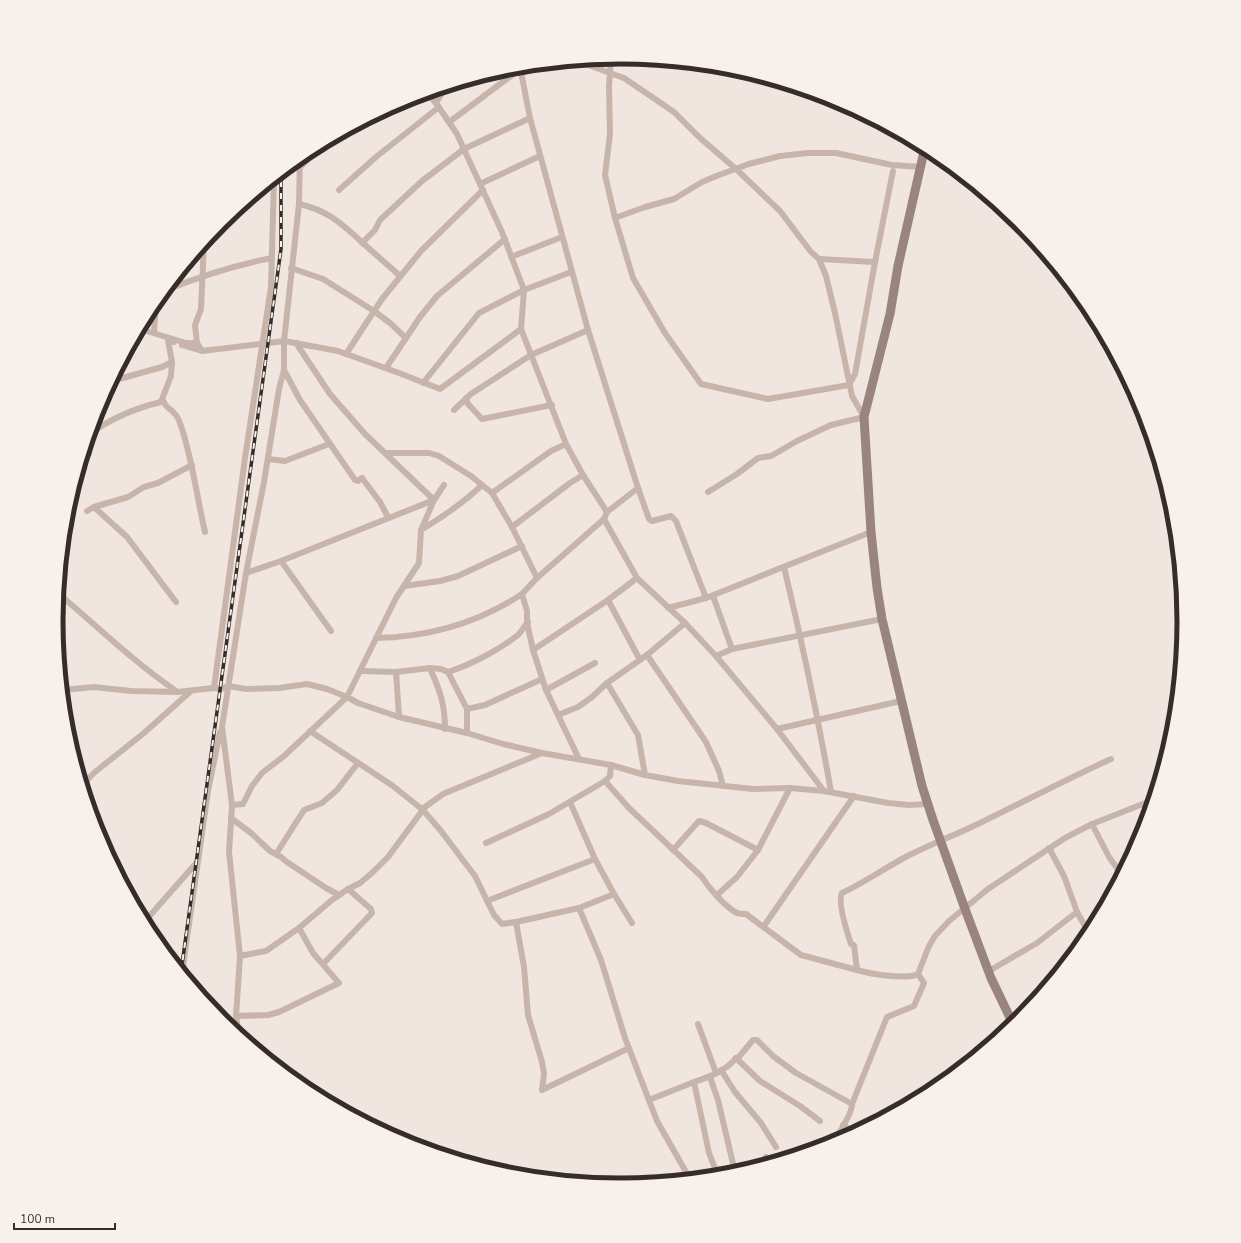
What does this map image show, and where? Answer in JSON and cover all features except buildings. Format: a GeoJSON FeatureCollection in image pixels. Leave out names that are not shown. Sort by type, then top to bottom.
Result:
{"type":"FeatureCollection","features":[{"type":"Feature","properties":{"kind":"street"},"geometry":{"type":"LineString","coordinates":[[611,64],[609,86],[610,134],[605,175],[615,218],[633,278],[665,333],[701,384],[768,399],[849,385]]}},
{"type":"Feature","properties":{"kind":"street"},"geometry":{"type":"LineString","coordinates":[[586,65],[624,78],[668,107],[780,211],[811,252],[819,259],[826,276],[834,305],[852,396],[864,417]]}},
{"type":"Feature","properties":{"kind":"street"},"geometry":{"type":"LineString","coordinates":[[522,73],[530,118],[588,330],[638,488],[649,519],[652,521],[671,516],[676,521],[706,598]]}},
{"type":"Feature","properties":{"kind":"street"},"geometry":{"type":"LineString","coordinates":[[449,122],[486,96],[512,75]]}},
{"type":"Feature","properties":{"kind":"street"},"geometry":{"type":"LineString","coordinates":[[339,190],[437,105],[443,93]]}},
{"type":"Feature","properties":{"kind":"street"},"geometry":{"type":"LineString","coordinates":[[431,98],[457,134],[505,239],[524,290],[521,329],[566,444],[583,475],[607,512]]}},
{"type":"Feature","properties":{"kind":"street"},"geometry":{"type":"LineString","coordinates":[[362,242],[375,230],[380,220],[407,194],[464,150],[530,118]]}},
{"type":"Feature","properties":{"kind":"street"},"geometry":{"type":"LineString","coordinates":[[615,218],[645,207],[674,199],[702,182],[763,160],[808,153],[836,153],[892,165],[921,167]]}},
{"type":"Feature","properties":{"kind":"street"},"geometry":{"type":"LineString","coordinates":[[924,155],[898,266],[890,314],[864,417],[870,532],[882,619],[911,744],[927,804],[988,971],[1011,1020]]}},
{"type":"Feature","properties":{"kind":"street"},"geometry":{"type":"LineString","coordinates":[[480,184],[540,156]]}},
{"type":"Feature","properties":{"kind":"street"},"geometry":{"type":"LineString","coordinates":[[183,967],[208,792],[223,718],[246,574],[268,459],[279,389],[284,370],[284,341],[299,204],[300,167],[306,162]]}},
{"type":"Feature","properties":{"kind":"street"},"geometry":{"type":"LineString","coordinates":[[849,385],[855,374],[893,171]]}},
{"type":"Feature","properties":{"kind":"street"},"geometry":{"type":"LineString","coordinates":[[214,688],[271,287],[274,185]]}},
{"type":"Feature","properties":{"kind":"street"},"geometry":{"type":"LineString","coordinates":[[346,354],[374,311],[400,276],[421,251],[483,190]]}},
{"type":"Feature","properties":{"kind":"street"},"geometry":{"type":"LineString","coordinates":[[299,204],[315,208],[335,218],[400,276]]}},
{"type":"Feature","properties":{"kind":"street"},"geometry":{"type":"LineString","coordinates":[[511,257],[562,237]]}},
{"type":"Feature","properties":{"kind":"street"},"geometry":{"type":"LineString","coordinates":[[386,368],[430,303],[505,239]]}},
{"type":"Feature","properties":{"kind":"street"},"geometry":{"type":"LineString","coordinates":[[202,351],[197,343],[195,325],[201,309],[204,251]]}},
{"type":"Feature","properties":{"kind":"street"},"geometry":{"type":"LineString","coordinates":[[175,287],[203,276],[244,264],[272,258]]}},
{"type":"Feature","properties":{"kind":"street"},"geometry":{"type":"LineString","coordinates":[[819,259],[875,262]]}},
{"type":"Feature","properties":{"kind":"street"},"geometry":{"type":"LineString","coordinates":[[292,268],[323,279],[374,311],[406,338]]}},
{"type":"Feature","properties":{"kind":"street"},"geometry":{"type":"LineString","coordinates":[[423,383],[479,313],[524,290],[572,272]]}},
{"type":"Feature","properties":{"kind":"street"},"geometry":{"type":"LineString","coordinates":[[154,332],[155,315]]}},
{"type":"Feature","properties":{"kind":"street"},"geometry":{"type":"LineString","coordinates":[[161,402],[172,376],[172,362],[168,340],[202,351],[284,341],[296,343],[338,351],[440,389],[521,329]]}},
{"type":"Feature","properties":{"kind":"street"},"geometry":{"type":"LineString","coordinates":[[146,330],[186,343],[197,343]]}},
{"type":"Feature","properties":{"kind":"street"},"geometry":{"type":"LineString","coordinates":[[454,410],[466,398],[500,374],[531,355],[588,330]]}},
{"type":"Feature","properties":{"kind":"street"},"geometry":{"type":"LineString","coordinates":[[296,343],[330,394],[365,434],[434,500]]}},
{"type":"Feature","properties":{"kind":"street"},"geometry":{"type":"LineString","coordinates":[[118,380],[162,367],[172,362]]}},
{"type":"Feature","properties":{"kind":"street"},"geometry":{"type":"LineString","coordinates":[[284,370],[300,400],[329,444],[355,480],[358,481],[362,478],[380,502],[388,517]]}},
{"type":"Feature","properties":{"kind":"street"},"geometry":{"type":"LineString","coordinates":[[466,398],[468,404],[482,419],[552,405]]}},
{"type":"Feature","properties":{"kind":"street"},"geometry":{"type":"LineString","coordinates":[[98,429],[113,419],[125,414],[148,405],[164,402],[165,405],[175,413],[178,418],[192,466],[205,532]]}},
{"type":"Feature","properties":{"kind":"street"},"geometry":{"type":"LineString","coordinates":[[708,492],[737,474],[758,458],[771,456],[797,441],[831,425],[864,417]]}},
{"type":"Feature","properties":{"kind":"street"},"geometry":{"type":"LineString","coordinates":[[268,459],[285,461],[329,444]]}},
{"type":"Feature","properties":{"kind":"street"},"geometry":{"type":"LineString","coordinates":[[492,493],[551,451],[566,444]]}},
{"type":"Feature","properties":{"kind":"street"},"geometry":{"type":"LineString","coordinates":[[386,454],[429,453],[439,456],[471,476],[492,493],[512,527],[537,578]]}},
{"type":"Feature","properties":{"kind":"street"},"geometry":{"type":"LineString","coordinates":[[87,511],[94,507],[128,497],[144,487],[158,483],[192,466]]}},
{"type":"Feature","properties":{"kind":"street"},"geometry":{"type":"LineString","coordinates":[[512,527],[570,483],[583,475]]}},
{"type":"Feature","properties":{"kind":"street"},"geometry":{"type":"LineString","coordinates":[[232,805],[243,804],[252,786],[262,773],[284,756],[347,697],[396,598],[419,563],[421,530],[434,500],[444,484]]}},
{"type":"Feature","properties":{"kind":"street"},"geometry":{"type":"LineString","coordinates":[[421,530],[453,511],[482,485]]}},
{"type":"Feature","properties":{"kind":"street"},"geometry":{"type":"LineString","coordinates":[[376,638],[399,638],[435,632],[484,615],[504,606],[522,594],[537,578],[604,519],[607,512],[638,488]]}},
{"type":"Feature","properties":{"kind":"street"},"geometry":{"type":"LineString","coordinates":[[246,574],[434,500]]}},
{"type":"Feature","properties":{"kind":"street"},"geometry":{"type":"LineString","coordinates":[[94,507],[127,536],[176,602]]}},
{"type":"Feature","properties":{"kind":"street"},"geometry":{"type":"LineString","coordinates":[[604,519],[637,578],[685,622],[716,656],[777,729],[824,791]]}},
{"type":"Feature","properties":{"kind":"street"},"geometry":{"type":"LineString","coordinates":[[668,608],[713,596],[870,532]]}},
{"type":"Feature","properties":{"kind":"street"},"geometry":{"type":"LineString","coordinates":[[404,586],[440,581],[458,576],[522,546]]}},
{"type":"Feature","properties":{"kind":"street"},"geometry":{"type":"LineString","coordinates":[[281,561],[331,631]]}},
{"type":"Feature","properties":{"kind":"street"},"geometry":{"type":"LineString","coordinates":[[784,567],[818,720],[831,792]]}},
{"type":"Feature","properties":{"kind":"street"},"geometry":{"type":"LineString","coordinates":[[533,650],[608,600],[637,578]]}},
{"type":"Feature","properties":{"kind":"street"},"geometry":{"type":"LineString","coordinates":[[522,594],[527,611],[527,622],[533,650],[542,680],[579,759]]}},
{"type":"Feature","properties":{"kind":"street"},"geometry":{"type":"LineString","coordinates":[[713,596],[732,650]]}},
{"type":"Feature","properties":{"kind":"street"},"geometry":{"type":"LineString","coordinates":[[64,598],[136,662],[177,692]]}},
{"type":"Feature","properties":{"kind":"street"},"geometry":{"type":"LineString","coordinates":[[608,600],[640,660]]}},
{"type":"Feature","properties":{"kind":"street"},"geometry":{"type":"LineString","coordinates":[[716,656],[732,650],[882,619]]}},
{"type":"Feature","properties":{"kind":"street"},"geometry":{"type":"LineString","coordinates":[[448,672],[463,667],[506,643],[519,634],[527,622]]}},
{"type":"Feature","properties":{"kind":"street"},"geometry":{"type":"LineString","coordinates":[[558,715],[578,707],[592,697],[607,683],[647,655],[685,622]]}},
{"type":"Feature","properties":{"kind":"street"},"geometry":{"type":"LineString","coordinates":[[647,655],[706,742],[719,771],[723,786]]}},
{"type":"Feature","properties":{"kind":"street"},"geometry":{"type":"LineString","coordinates":[[546,690],[595,664]]}},
{"type":"Feature","properties":{"kind":"street"},"geometry":{"type":"LineString","coordinates":[[361,671],[396,672],[430,668],[441,669],[448,672],[467,710],[467,733]]}},
{"type":"Feature","properties":{"kind":"street"},"geometry":{"type":"LineString","coordinates":[[430,668],[441,692],[445,713],[445,729]]}},
{"type":"Feature","properties":{"kind":"street"},"geometry":{"type":"LineString","coordinates":[[396,672],[399,717]]}},
{"type":"Feature","properties":{"kind":"street"},"geometry":{"type":"LineString","coordinates":[[467,710],[485,705],[542,680]]}},
{"type":"Feature","properties":{"kind":"street"},"geometry":{"type":"LineString","coordinates":[[607,683],[638,735],[645,775]]}},
{"type":"Feature","properties":{"kind":"street"},"geometry":{"type":"LineString","coordinates":[[68,690],[94,688],[131,691],[177,692],[214,688],[221,689],[228,686],[246,689],[279,688],[307,684],[327,689],[358,703],[399,717],[467,733],[503,744],[542,753],[611,765],[645,775],[678,781],[723,786],[753,789],[790,788],[824,791],[909,805],[927,804]]}},
{"type":"Feature","properties":{"kind":"street"},"geometry":{"type":"LineString","coordinates":[[87,781],[95,772],[144,733],[191,690]]}},
{"type":"Feature","properties":{"kind":"street"},"geometry":{"type":"LineString","coordinates":[[777,729],[901,701]]}},
{"type":"Feature","properties":{"kind":"street"},"geometry":{"type":"LineString","coordinates":[[223,718],[222,734],[232,805],[229,852],[240,956],[236,1016],[238,1027]]}},
{"type":"Feature","properties":{"kind":"street"},"geometry":{"type":"LineString","coordinates":[[310,732],[393,786],[423,810],[442,831],[475,876],[494,915],[502,924],[580,908],[614,894]]}},
{"type":"Feature","properties":{"kind":"street"},"geometry":{"type":"LineString","coordinates":[[240,956],[266,950],[299,928],[332,900],[360,883],[388,857],[423,810],[443,794],[542,753]]}},
{"type":"Feature","properties":{"kind":"street"},"geometry":{"type":"LineString","coordinates":[[857,970],[854,945],[851,944],[844,925],[839,898],[842,893],[940,840],[981,822],[1111,759]]}},
{"type":"Feature","properties":{"kind":"street"},"geometry":{"type":"LineString","coordinates":[[276,854],[304,810],[322,803],[337,790],[358,763]]}},
{"type":"Feature","properties":{"kind":"street"},"geometry":{"type":"LineString","coordinates":[[486,843],[549,814],[605,781],[610,776],[611,765]]}},
{"type":"Feature","properties":{"kind":"street"},"geometry":{"type":"LineString","coordinates":[[605,781],[629,808],[702,877],[729,908],[738,913],[746,914],[801,955],[886,976],[913,977],[918,974],[929,946],[935,936],[949,921],[988,889],[1049,848],[1092,824],[1148,802]]}},
{"type":"Feature","properties":{"kind":"street"},"geometry":{"type":"LineString","coordinates":[[717,895],[737,877],[758,850],[790,788]]}},
{"type":"Feature","properties":{"kind":"street"},"geometry":{"type":"LineString","coordinates":[[764,926],[854,796]]}},
{"type":"Feature","properties":{"kind":"street"},"geometry":{"type":"LineString","coordinates":[[570,802],[595,859],[632,923]]}},
{"type":"Feature","properties":{"kind":"street"},"geometry":{"type":"LineString","coordinates":[[231,818],[251,833],[270,851],[340,896]]}},
{"type":"Feature","properties":{"kind":"street"},"geometry":{"type":"LineString","coordinates":[[673,850],[700,821],[758,850]]}},
{"type":"Feature","properties":{"kind":"street"},"geometry":{"type":"LineString","coordinates":[[1092,824],[1109,857],[1119,871]]}},
{"type":"Feature","properties":{"kind":"street"},"geometry":{"type":"LineString","coordinates":[[1049,848],[1064,876],[1077,912],[1086,928]]}},
{"type":"Feature","properties":{"kind":"street"},"geometry":{"type":"LineString","coordinates":[[487,901],[595,859]]}},
{"type":"Feature","properties":{"kind":"street"},"geometry":{"type":"LineString","coordinates":[[149,917],[198,861]]}},
{"type":"Feature","properties":{"kind":"street"},"geometry":{"type":"LineString","coordinates":[[323,964],[372,913],[371,909],[348,889]]}},
{"type":"Feature","properties":{"kind":"street"},"geometry":{"type":"LineString","coordinates":[[580,908],[601,960],[629,1048],[657,1121],[688,1175]]}},
{"type":"Feature","properties":{"kind":"street"},"geometry":{"type":"LineString","coordinates":[[988,971],[1037,942],[1077,912]]}},
{"type":"Feature","properties":{"kind":"street"},"geometry":{"type":"LineString","coordinates":[[516,922],[524,967],[528,1015],[542,1062],[544,1074],[542,1090],[629,1048]]}},
{"type":"Feature","properties":{"kind":"street"},"geometry":{"type":"LineString","coordinates":[[236,1016],[268,1015],[279,1012],[340,983],[313,953],[299,928]]}},
{"type":"Feature","properties":{"kind":"street"},"geometry":{"type":"LineString","coordinates":[[837,1136],[849,1116],[852,1104],[887,1017],[914,1006],[924,983],[918,974]]}},
{"type":"Feature","properties":{"kind":"street"},"geometry":{"type":"LineString","coordinates":[[698,1024],[716,1074],[718,1100],[734,1167]]}},
{"type":"Feature","properties":{"kind":"street"},"geometry":{"type":"LineString","coordinates":[[649,1100],[716,1074],[738,1058],[753,1040],[757,1040],[773,1056],[796,1073],[852,1104]]}},
{"type":"Feature","properties":{"kind":"street"},"geometry":{"type":"LineString","coordinates":[[736,1058],[760,1081],[800,1106],[820,1121]]}},
{"type":"Feature","properties":{"kind":"street"},"geometry":{"type":"LineString","coordinates":[[716,1074],[742,1100],[761,1123],[776,1147]]}},
{"type":"Feature","properties":{"kind":"street"},"geometry":{"type":"LineString","coordinates":[[694,1082],[710,1153],[716,1170]]}},
{"type":"Feature","properties":{"kind":"street"},"geometry":{"type":"LineString","coordinates":[[843,1125],[850,1130]]}},
{"type":"Feature","properties":{"kind":"railway"},"geometry":{"type":"LineString","coordinates":[[182,966],[281,249],[281,179]]}}]}
